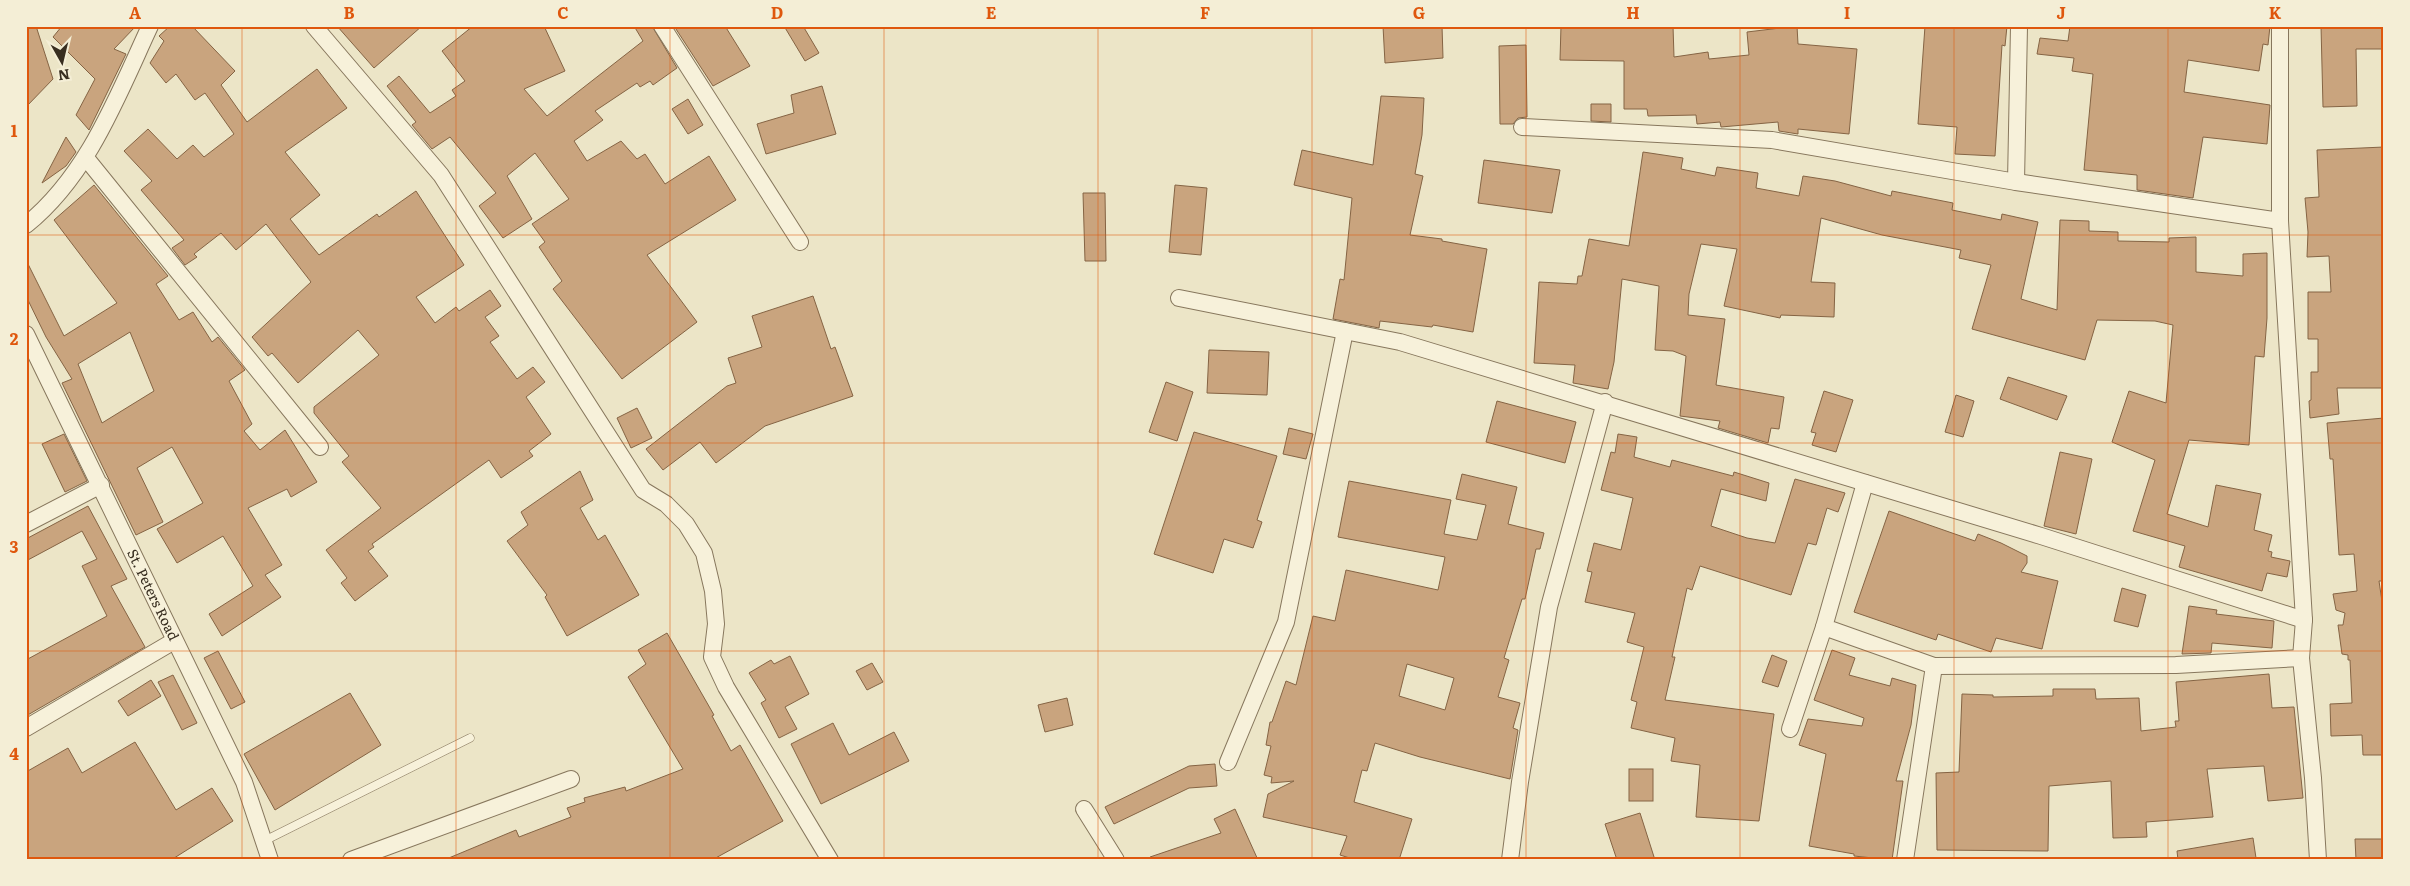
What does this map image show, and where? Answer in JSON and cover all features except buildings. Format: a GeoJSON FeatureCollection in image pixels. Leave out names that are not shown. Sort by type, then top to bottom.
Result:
{"type":"FeatureCollection","features":[{"type":"Feature","properties":{"kind":"street"},"geometry":{"type":"LineString","coordinates":[[26,226],[49,207],[86,158],[150,26]]}},
{"type":"Feature","properties":{"kind":"street"},"geometry":{"type":"LineString","coordinates":[[314,26],[441,176],[643,490],[666,504],[686,524],[704,554],[713,591],[716,624],[712,657],[726,687],[830,860]]}},
{"type":"Feature","properties":{"kind":"street"},"geometry":{"type":"LineString","coordinates":[[662,26],[800,242]]}},
{"type":"Feature","properties":{"kind":"street"},"geometry":{"type":"LineString","coordinates":[[2016,182],[2019,26]]}},
{"type":"Feature","properties":{"kind":"street"},"geometry":{"type":"LineString","coordinates":[[2280,26],[2280,221],[2304,620],[2301,658],[2313,778],[2318,860]]}},
{"type":"Feature","properties":{"kind":"street"},"geometry":{"type":"LineString","coordinates":[[1522,127],[1772,140],[2016,182],[2280,221]]}},
{"type":"Feature","properties":{"kind":"street"},"geometry":{"type":"LineString","coordinates":[[86,158],[320,447]]}},
{"type":"Feature","properties":{"kind":"street"},"geometry":{"type":"LineString","coordinates":[[1179,298],[1400,342],[1605,402],[2041,536],[2304,620]]}},
{"type":"Feature","properties":{"kind":"street"},"geometry":{"type":"LineString","coordinates":[[1228,762],[1286,622],[1345,331]]}},
{"type":"Feature","properties":{"kind":"street","name":"St. Peters Road"},"geometry":{"type":"LineString","coordinates":[[26,334],[244,782],[270,860]]}},
{"type":"Feature","properties":{"kind":"street"},"geometry":{"type":"LineString","coordinates":[[1510,860],[1520,782],[1550,607],[1605,402]]}},
{"type":"Feature","properties":{"kind":"street"},"geometry":{"type":"LineString","coordinates":[[1790,729],[1824,627],[1865,483]]}},
{"type":"Feature","properties":{"kind":"street"},"geometry":{"type":"LineString","coordinates":[[26,524],[101,485]]}},
{"type":"Feature","properties":{"kind":"street"},"geometry":{"type":"LineString","coordinates":[[1824,627],[1934,666],[2176,665],[2301,658]]}},
{"type":"Feature","properties":{"kind":"street"},"geometry":{"type":"LineString","coordinates":[[26,728],[174,641]]}},
{"type":"Feature","properties":{"kind":"street"},"geometry":{"type":"LineString","coordinates":[[1905,860],[1934,666]]}},
{"type":"Feature","properties":{"kind":"street"},"geometry":{"type":"LineString","coordinates":[[352,860],[571,779]]}},
{"type":"Feature","properties":{"kind":"street"},"geometry":{"type":"LineString","coordinates":[[1084,809],[1116,860]]}},
{"type":"Feature","properties":{"kind":"lane"},"geometry":{"type":"LineString","coordinates":[[264,840],[470,738]]}}]}
